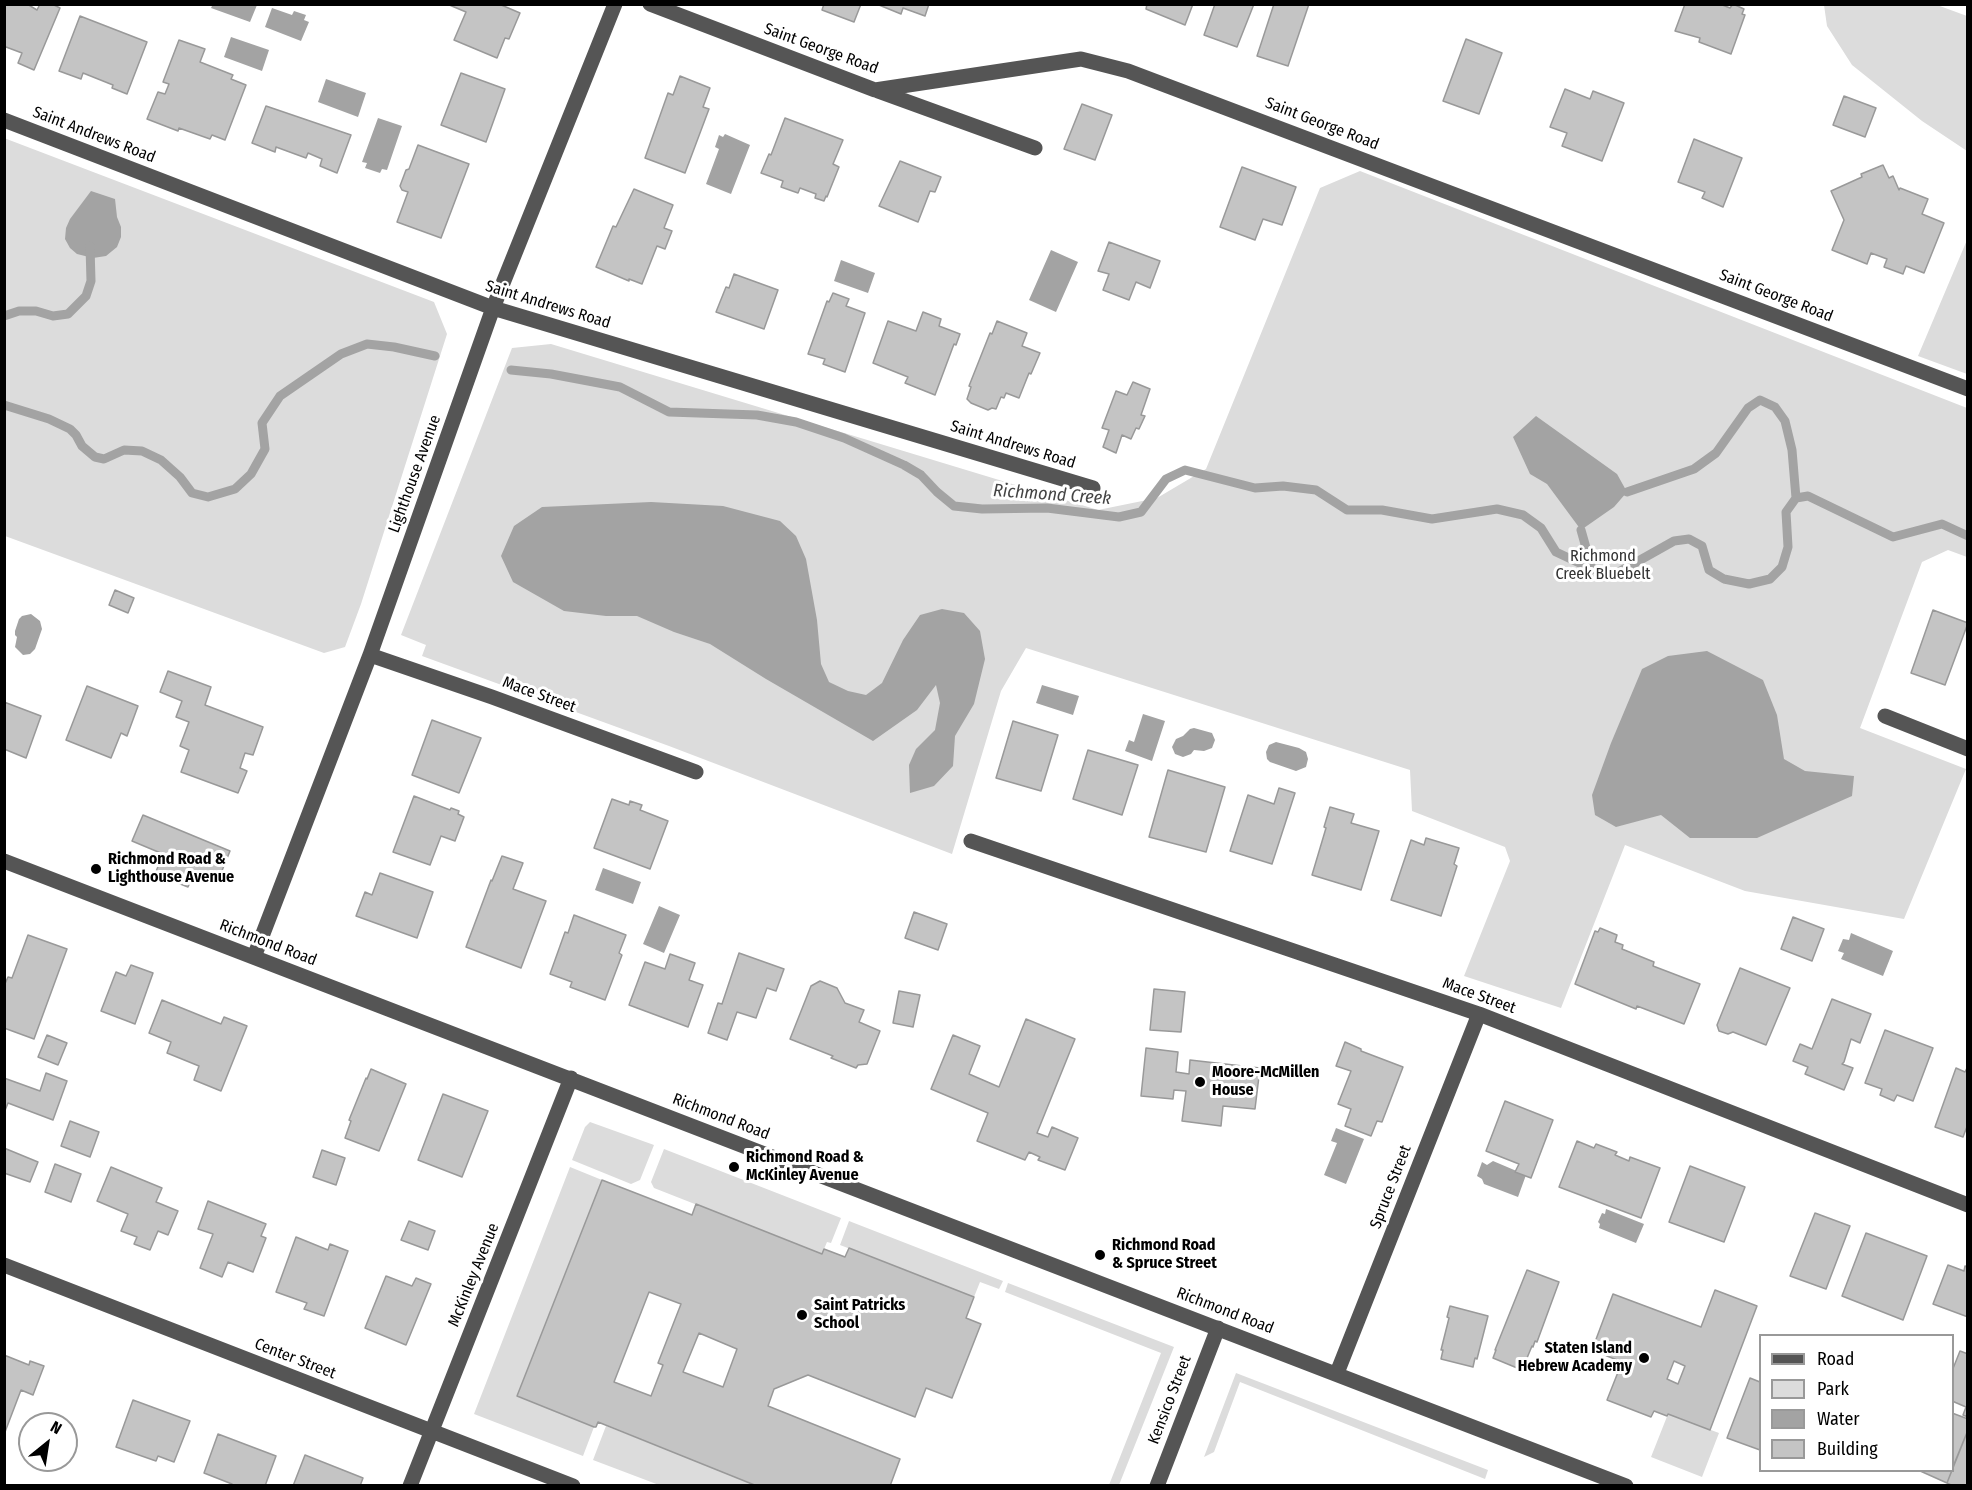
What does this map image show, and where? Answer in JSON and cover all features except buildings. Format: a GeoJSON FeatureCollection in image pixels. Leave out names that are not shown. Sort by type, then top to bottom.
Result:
{"type":"FeatureCollection","features":[{"type":"Feature","properties":{"kind":"street","name":"Lighthouse Avenue"},"geometry":{"type":"LineString","coordinates":[[254,957],[370,655],[493,308],[615,4]]}},
{"type":"Feature","properties":{"kind":"street","name":"Saint George Road"},"geometry":{"type":"LineString","coordinates":[[650,4],[875,90],[1082,59],[1128,70],[1968,389]]}},
{"type":"Feature","properties":{"kind":"street"},"geometry":{"type":"LineString","coordinates":[[875,90],[1035,148]]}},
{"type":"Feature","properties":{"kind":"street","name":"Saint Andrews Road"},"geometry":{"type":"LineString","coordinates":[[4,120],[493,308],[1093,488]]}},
{"type":"Feature","properties":{"kind":"street","name":"Mace Street"},"geometry":{"type":"LineString","coordinates":[[370,655],[696,772]]}},
{"type":"Feature","properties":{"kind":"street"},"geometry":{"type":"LineString","coordinates":[[1885,716],[1968,749]]}},
{"type":"Feature","properties":{"kind":"street","name":"Mace Street"},"geometry":{"type":"LineString","coordinates":[[971,841],[1479,1014],[1968,1205]]}},
{"type":"Feature","properties":{"kind":"street","name":"Richmond Road"},"geometry":{"type":"LineString","coordinates":[[4,861],[1626,1485]]}},
{"type":"Feature","properties":{"kind":"street","name":"Spruce Street"},"geometry":{"type":"LineString","coordinates":[[1337,1373],[1479,1014]]}},
{"type":"Feature","properties":{"kind":"street","name":"McKinley Avenue"},"geometry":{"type":"LineString","coordinates":[[410,1485],[571,1078]]}},
{"type":"Feature","properties":{"kind":"street","name":"Center Street"},"geometry":{"type":"LineString","coordinates":[[4,1265],[573,1485]]}},
{"type":"Feature","properties":{"kind":"street","name":"Kensico Street"},"geometry":{"type":"LineString","coordinates":[[1157,1485],[1218,1328]]}},
{"type":"Feature","properties":{"kind":"green space"},"geometry":{"type":"Polygon","coordinates":[[[1824,5],[1937,5],[1967,16],[1967,151],[1922,121],[1852,65],[1827,26],[1824,5]]]}},
{"type":"Feature","properties":{"kind":"green space"},"geometry":{"type":"Polygon","coordinates":[[[4,138],[434,302],[447,334],[361,604],[345,647],[324,653],[5,536],[4,138]]]}},
{"type":"Feature","properties":{"kind":"green space","name":"Richmond Creek Bluebelt"},"geometry":{"type":"Polygon","coordinates":[[[1360,171],[1967,408],[1967,557],[1948,550],[1922,562],[1860,728],[1966,769],[1904,919],[1745,891],[1625,845],[1561,1008],[1464,976],[1510,861],[1505,847],[1412,811],[1410,770],[1026,648],[1001,691],[952,854],[669,746],[422,656],[426,645],[401,635],[512,348],[551,344],[1098,510],[1157,498],[1206,469],[1320,188],[1360,171]]]}},
{"type":"Feature","properties":{"kind":"green space"},"geometry":{"type":"Polygon","coordinates":[[[1967,240],[1967,374],[1918,356],[1967,240]]]}},
{"type":"Feature","properties":{"kind":"green space"},"geometry":{"type":"Polygon","coordinates":[[[590,1122],[654,1145],[640,1180],[631,1184],[572,1160],[585,1127],[590,1122]]]}},
{"type":"Feature","properties":{"kind":"green space"},"geometry":{"type":"Polygon","coordinates":[[[664,1149],[841,1218],[831,1243],[827,1242],[822,1254],[654,1188],[651,1182],[664,1149]]]}},
{"type":"Feature","properties":{"kind":"green space"},"geometry":{"type":"Polygon","coordinates":[[[570,1167],[602,1180],[517,1396],[594,1427],[583,1456],[474,1414],[570,1167]]]}},
{"type":"Feature","properties":{"kind":"green space"},"geometry":{"type":"Polygon","coordinates":[[[849,1221],[1003,1281],[999,1289],[980,1282],[974,1297],[840,1245],[849,1221]]]}},
{"type":"Feature","properties":{"kind":"green space"},"geometry":{"type":"Polygon","coordinates":[[[1008,1283],[1174,1347],[1119,1485],[1109,1485],[1161,1353],[1005,1292],[1008,1283]]]}},
{"type":"Feature","properties":{"kind":"green space"},"geometry":{"type":"Polygon","coordinates":[[[1236,1373],[1488,1470],[1485,1479],[1240,1382],[1214,1452],[1204,1457],[1236,1373]]]}},
{"type":"Feature","properties":{"kind":"green space"},"geometry":{"type":"Polygon","coordinates":[[[1668,1414],[1719,1433],[1702,1477],[1651,1457],[1668,1414]]]}},
{"type":"Feature","properties":{"kind":"green space"},"geometry":{"type":"Polygon","coordinates":[[[606,1426],[757,1485],[659,1485],[593,1460],[606,1426]]]}},
{"type":"Feature","properties":{"kind":"water"},"geometry":{"type":"Polygon","coordinates":[[[213,4],[257,5],[250,22],[211,8],[213,4]]]}},
{"type":"Feature","properties":{"kind":"water"},"geometry":{"type":"Polygon","coordinates":[[[272,8],[292,15],[294,11],[306,15],[304,20],[309,22],[301,41],[265,27],[272,8]]]}},
{"type":"Feature","properties":{"kind":"water"},"geometry":{"type":"Polygon","coordinates":[[[231,37],[269,50],[262,71],[224,57],[231,37]]]}},
{"type":"Feature","properties":{"kind":"water"},"geometry":{"type":"Polygon","coordinates":[[[326,79],[366,93],[358,117],[318,102],[326,79]]]}},
{"type":"Feature","properties":{"kind":"water"},"geometry":{"type":"Polygon","coordinates":[[[378,118],[402,126],[387,170],[382,169],[380,173],[365,168],[367,163],[362,162],[378,118]]]}},
{"type":"Feature","properties":{"kind":"water"},"geometry":{"type":"Polygon","coordinates":[[[725,134],[750,145],[731,194],[706,184],[719,149],[715,147],[719,135],[723,137],[725,134]]]}},
{"type":"Feature","properties":{"kind":"water"},"geometry":{"type":"Polygon","coordinates":[[[91,191],[115,199],[117,217],[121,227],[121,237],[117,247],[106,256],[93,258],[77,254],[65,239],[70,219],[91,191]]]}},
{"type":"Feature","properties":{"kind":"water"},"geometry":{"type":"Polygon","coordinates":[[[1051,250],[1078,262],[1056,312],[1029,300],[1051,250]]]}},
{"type":"Feature","properties":{"kind":"water"},"geometry":{"type":"Polygon","coordinates":[[[841,260],[875,273],[868,293],[834,281],[841,260]]]}},
{"type":"Feature","properties":{"kind":"water"},"geometry":{"type":"Polygon","coordinates":[[[1536,416],[1617,474],[1627,492],[1614,507],[1581,530],[1547,484],[1530,474],[1513,437],[1536,416]]]}},
{"type":"Feature","properties":{"kind":"water"},"geometry":{"type":"Polygon","coordinates":[[[651,502],[723,506],[780,521],[796,536],[806,559],[817,620],[821,664],[829,682],[848,691],[866,695],[882,683],[903,640],[920,615],[942,609],[964,613],[980,631],[985,659],[974,704],[955,736],[953,766],[934,786],[910,793],[909,765],[916,749],[935,730],[940,703],[936,685],[917,710],[873,741],[710,644],[637,616],[606,616],[564,611],[513,582],[501,556],[514,526],[542,507],[651,502]]]}},
{"type":"Feature","properties":{"kind":"water"},"geometry":{"type":"Polygon","coordinates":[[[31,614],[40,621],[42,629],[35,649],[30,654],[23,655],[15,647],[17,637],[15,631],[19,619],[31,614]]]}},
{"type":"Feature","properties":{"kind":"water"},"geometry":{"type":"Polygon","coordinates":[[[1707,651],[1763,680],[1777,715],[1784,759],[1805,771],[1854,776],[1852,796],[1757,838],[1690,838],[1661,815],[1616,827],[1595,815],[1592,795],[1642,669],[1668,656],[1707,651]]]}},
{"type":"Feature","properties":{"kind":"water"},"geometry":{"type":"Polygon","coordinates":[[[1042,685],[1079,696],[1073,715],[1036,703],[1042,685]]]}},
{"type":"Feature","properties":{"kind":"water"},"geometry":{"type":"Polygon","coordinates":[[[1143,714],[1165,721],[1152,761],[1125,751],[1129,740],[1134,742],[1143,714]]]}},
{"type":"Feature","properties":{"kind":"water"},"geometry":{"type":"Polygon","coordinates":[[[1194,728],[1212,733],[1215,740],[1212,748],[1204,751],[1194,750],[1183,757],[1175,754],[1172,747],[1176,739],[1194,728]]]}},
{"type":"Feature","properties":{"kind":"water"},"geometry":{"type":"Polygon","coordinates":[[[1276,742],[1306,752],[1308,759],[1306,767],[1296,771],[1270,762],[1266,752],[1269,745],[1276,742]]]}},
{"type":"Feature","properties":{"kind":"water"},"geometry":{"type":"Polygon","coordinates":[[[603,868],[641,882],[633,904],[595,890],[603,868]]]}},
{"type":"Feature","properties":{"kind":"water"},"geometry":{"type":"Polygon","coordinates":[[[659,906],[680,915],[664,953],[643,944],[659,906]]]}},
{"type":"Feature","properties":{"kind":"water"},"geometry":{"type":"Polygon","coordinates":[[[1851,933],[1893,951],[1883,976],[1841,959],[1844,953],[1838,951],[1843,939],[1849,940],[1851,933]]]}},
{"type":"Feature","properties":{"kind":"water"},"geometry":{"type":"Polygon","coordinates":[[[1336,1128],[1364,1139],[1346,1184],[1324,1175],[1337,1143],[1331,1141],[1336,1128]]]}},
{"type":"Feature","properties":{"kind":"water"},"geometry":{"type":"Polygon","coordinates":[[[1493,1161],[1526,1175],[1518,1197],[1484,1184],[1477,1176],[1482,1162],[1487,1165],[1493,1161]]]}},
{"type":"Feature","properties":{"kind":"water"},"geometry":{"type":"Polygon","coordinates":[[[1606,1209],[1644,1224],[1636,1243],[1599,1228],[1598,1222],[1606,1209]]]}},
{"type":"Feature","properties":{"kind":"waterway"},"geometry":{"type":"LineString","coordinates":[[4,316],[19,311],[36,311],[53,316],[68,314],[86,296],[91,281],[90,246]]}},
{"type":"Feature","properties":{"kind":"waterway","name":"Richmond Creek"},"geometry":{"type":"LineString","coordinates":[[4,405],[49,419],[70,429],[82,446],[95,457],[104,459],[124,450],[142,451],[161,460],[180,477],[192,493],[208,497],[235,489],[251,474],[265,449],[262,423],[280,396],[341,354],[367,344],[435,356]]}},
{"type":"Feature","properties":{"kind":"waterway","name":"Richmond Creek"},"geometry":{"type":"LineString","coordinates":[[511,370],[551,374],[620,387],[669,412],[757,415],[796,422],[844,438],[904,465],[921,475],[954,506],[982,509],[1047,508],[1119,517],[1141,512],[1166,479],[1185,470],[1255,488],[1283,486],[1316,490],[1347,510],[1382,510],[1432,519],[1497,509],[1523,515],[1541,528],[1556,552],[1592,569],[1617,573],[1674,541],[1689,539],[1702,546],[1709,570],[1724,579],[1749,584],[1770,579],[1782,567],[1788,547],[1786,512],[1796,498],[1808,496],[1893,537],[1942,524],[1968,536]]}},
{"type":"Feature","properties":{"kind":"waterway"},"geometry":{"type":"LineString","coordinates":[[1627,492],[1694,469],[1716,453],[1748,408],[1760,400],[1775,407],[1785,421],[1792,450],[1796,498]]}},
{"type":"Feature","properties":{"kind":"waterway"},"geometry":{"type":"LineString","coordinates":[[1581,530],[1592,569]]}},
{"type":"Feature","properties":{"kind":"place","name":"Richmond Road & Lighthouse Avenue"},"geometry":{"type":"Point","coordinates":[96,869]}},
{"type":"Feature","properties":{"kind":"place","name":"Moore-McMillen House"},"geometry":{"type":"Point","coordinates":[1200,1082]}},
{"type":"Feature","properties":{"kind":"place","name":"Richmond Road & McKinley Avenue"},"geometry":{"type":"Point","coordinates":[734,1167]}},
{"type":"Feature","properties":{"kind":"place","name":"Richmond Road & Spruce Street"},"geometry":{"type":"Point","coordinates":[1100,1255]}},
{"type":"Feature","properties":{"kind":"place","name":"Saint Patricks School"},"geometry":{"type":"Point","coordinates":[802,1315]}},
{"type":"Feature","properties":{"kind":"place","name":"Staten Island Hebrew Academy"},"geometry":{"type":"Point","coordinates":[1644,1358]}}]}
